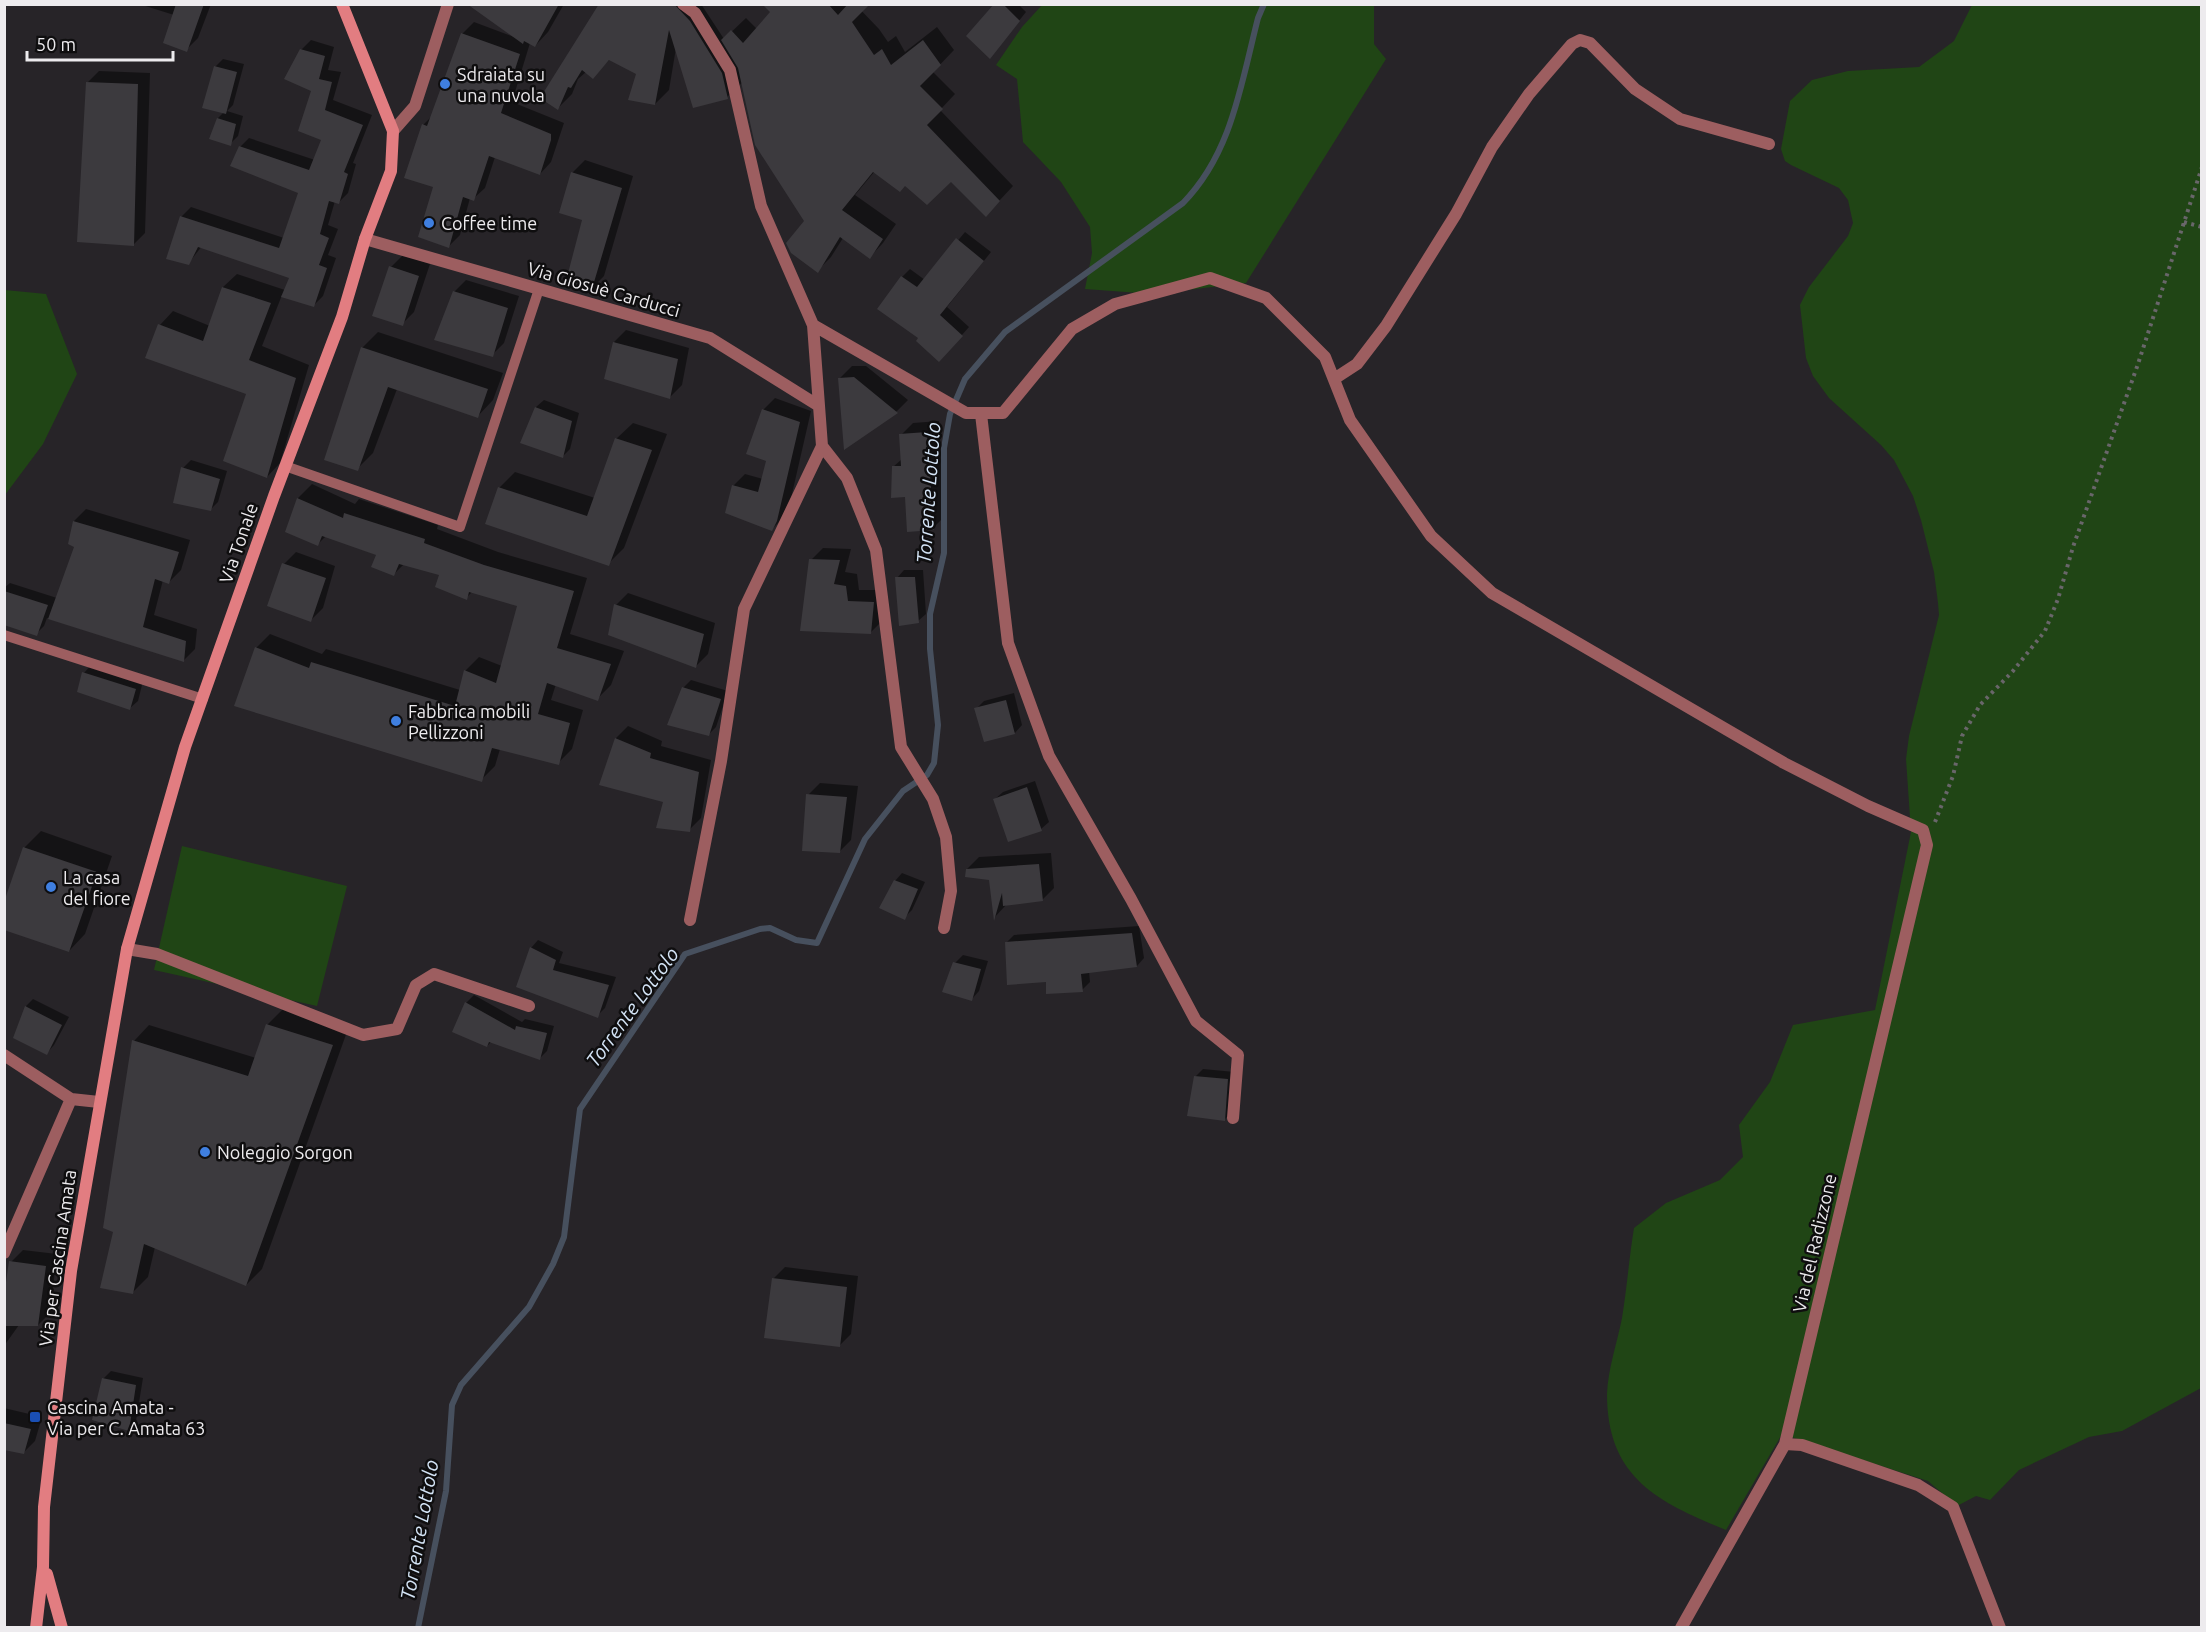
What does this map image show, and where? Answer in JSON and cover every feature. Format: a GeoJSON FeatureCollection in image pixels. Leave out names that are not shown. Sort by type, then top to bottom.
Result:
{"type":"FeatureCollection","features":[{"type":"Feature","properties":{"kind":"street"},"geometry":{"type":"LineString","coordinates":[[342,4],[393,131],[415,106],[448,4]]}},
{"type":"Feature","properties":{"kind":"street"},"geometry":{"type":"LineString","coordinates":[[683,4],[695,13],[730,70],[760,206],[813,325],[822,446],[744,609],[721,761],[690,920]]}},
{"type":"Feature","properties":{"kind":"street"},"geometry":{"type":"LineString","coordinates":[[1334,380],[1357,364],[1386,326],[1456,214],[1492,147],[1529,94],[1572,44],[1580,40],[1590,43],[1635,89],[1680,119],[1769,144]]}},
{"type":"Feature","properties":{"kind":"street","name":"Via Tonale"},"geometry":{"type":"LineString","coordinates":[[122,970],[185,747],[285,465],[342,317],[365,239],[391,171],[393,131]]}},
{"type":"Feature","properties":{"kind":"street","name":"Via Giosuè Carducci"},"geometry":{"type":"LineString","coordinates":[[365,239],[710,338],[819,406]]}},
{"type":"Feature","properties":{"kind":"street"},"geometry":{"type":"LineString","coordinates":[[813,325],[966,413],[981,414],[1004,412],[1072,329],[1115,304],[1210,278],[1266,298],[1325,357],[1350,420],[1431,536],[1492,593],[1784,763],[1868,806],[1923,830],[1927,845]]}},
{"type":"Feature","properties":{"kind":"street"},"geometry":{"type":"LineString","coordinates":[[981,414],[1008,643],[1049,756],[1131,899],[1177,989],[1196,1021],[1238,1055],[1233,1118]]}},
{"type":"Feature","properties":{"kind":"street"},"geometry":{"type":"LineString","coordinates":[[822,446],[847,478],[876,550],[901,747],[933,799],[946,837],[951,891],[944,928]]}},
{"type":"Feature","properties":{"kind":"street","name":"Via del Radizzone"},"geometry":{"type":"LineString","coordinates":[[1681,1628],[1785,1444],[1927,845]]}},
{"type":"Feature","properties":{"kind":"street"},"geometry":{"type":"LineString","coordinates":[[128,949],[157,954],[363,1035],[398,1029],[416,985],[434,974],[529,1006]]}},
{"type":"Feature","properties":{"kind":"street","name":"Via per Cascina Amata"},"geometry":{"type":"LineString","coordinates":[[36,1628],[44,1552],[44,1507],[71,1271],[122,970]]}},
{"type":"Feature","properties":{"kind":"street"},"geometry":{"type":"LineString","coordinates":[[4,1055],[71,1099],[99,1102]]}},
{"type":"Feature","properties":{"kind":"street"},"geometry":{"type":"LineString","coordinates":[[4,1253],[71,1099]]}},
{"type":"Feature","properties":{"kind":"street"},"geometry":{"type":"LineString","coordinates":[[1785,1444],[1802,1445],[1918,1485],[1953,1507],[2000,1628]]}},
{"type":"Feature","properties":{"kind":"street","name":"Via per Cascina Amata"},"geometry":{"type":"LineString","coordinates":[[44,1552],[50,1590],[63,1628]]}},
{"type":"Feature","properties":{"kind":"lane"},"geometry":{"type":"LineString","coordinates":[[285,465],[460,527],[539,289]]}},
{"type":"Feature","properties":{"kind":"lane"},"geometry":{"type":"LineString","coordinates":[[4,635],[203,699]]}},
{"type":"Feature","properties":{"kind":"path"},"geometry":{"type":"LineString","coordinates":[[1927,845],[1953,776],[1962,736],[1980,705],[2045,631],[2058,599],[2073,547],[2138,364],[2202,167]]}},
{"type":"Feature","properties":{"kind":"path"},"geometry":{"type":"LineString","coordinates":[[2184,222],[2202,227]]}},
{"type":"Feature","properties":{"kind":"green space"},"geometry":{"type":"Polygon","coordinates":[[[1043,4],[1374,5],[1374,44],[1386,59],[1246,283],[1153,294],[1085,289],[1092,253],[1090,227],[1061,182],[1023,142],[1017,79],[996,65],[1022,27],[1043,4]]]}},
{"type":"Feature","properties":{"kind":"green space"},"geometry":{"type":"Polygon","coordinates":[[[1972,5],[2201,5],[2201,1388],[2122,1431],[2089,1437],[2019,1470],[1990,1500],[1976,1496],[1957,1506],[1928,1481],[1782,1434],[1726,1530],[1701,1520],[1658,1497],[1627,1467],[1616,1447],[1609,1423],[1607,1394],[1622,1318],[1634,1228],[1666,1203],[1720,1180],[1743,1157],[1739,1125],[1770,1082],[1793,1025],[1875,1010],[1911,832],[1906,759],[1909,736],[1939,615],[1934,572],[1913,496],[1894,460],[1881,445],[1829,398],[1813,376],[1806,358],[1800,305],[1809,287],[1848,236],[1853,223],[1848,200],[1839,188],[1785,161],[1781,149],[1790,101],[1812,80],[1848,71],[1919,67],[1954,41],[1972,5]]]}},
{"type":"Feature","properties":{"kind":"green space"},"geometry":{"type":"Polygon","coordinates":[[[5,290],[46,294],[77,374],[43,444],[5,495],[5,290]]]}},
{"type":"Feature","properties":{"kind":"green space"},"geometry":{"type":"Polygon","coordinates":[[[182,846],[347,886],[317,1006],[154,970],[182,846]]]}},
{"type":"Feature","properties":{"kind":"building"},"geometry":{"type":"Polygon","coordinates":[[[176,4],[204,4],[187,52],[163,43],[176,4]]]}},
{"type":"Feature","properties":{"kind":"building"},"geometry":{"type":"Polygon","coordinates":[[[467,4],[559,4],[535,47],[524,41],[523,44],[467,4]]]}},
{"type":"Feature","properties":{"kind":"building"},"geometry":{"type":"Polygon","coordinates":[[[599,4],[674,4],[690,21],[722,73],[728,99],[693,108],[669,30],[655,105],[628,100],[636,74],[609,60],[593,79],[582,70],[571,88],[568,87],[558,110],[540,98],[599,4]]]}},
{"type":"Feature","properties":{"kind":"building"},"geometry":{"type":"Polygon","coordinates":[[[762,4],[828,4],[838,15],[848,4],[870,4],[852,22],[874,55],[882,49],[891,65],[923,40],[941,65],[920,86],[943,109],[927,125],[1000,201],[986,217],[951,182],[927,205],[905,186],[900,192],[873,172],[842,210],[883,239],[870,259],[840,237],[818,273],[791,253],[786,243],[804,221],[755,145],[738,68],[721,40],[731,30],[743,43],[770,12],[762,4]]]}},
{"type":"Feature","properties":{"kind":"building"},"geometry":{"type":"Polygon","coordinates":[[[994,4],[1003,4],[1020,21],[990,59],[966,36],[994,4]]]}},
{"type":"Feature","properties":{"kind":"building"},"geometry":{"type":"Polygon","coordinates":[[[461,33],[520,54],[501,113],[551,134],[551,140],[540,175],[489,156],[474,201],[463,197],[449,248],[418,237],[433,187],[404,178],[422,124],[427,126],[461,33]]]}},
{"type":"Feature","properties":{"kind":"building"},"geometry":{"type":"Polygon","coordinates":[[[300,49],[325,56],[319,79],[332,82],[325,110],[363,125],[344,172],[348,174],[339,204],[329,201],[320,234],[329,238],[319,265],[327,268],[314,307],[281,297],[289,278],[198,247],[189,265],[166,259],[180,216],[279,248],[298,193],[230,166],[239,146],[309,170],[321,140],[298,131],[311,91],[284,79],[300,49]]]}},
{"type":"Feature","properties":{"kind":"building"},"geometry":{"type":"Polygon","coordinates":[[[214,66],[237,72],[226,114],[202,108],[214,66]]]}},
{"type":"Feature","properties":{"kind":"building"},"geometry":{"type":"Polygon","coordinates":[[[86,82],[138,84],[134,246],[77,242],[86,82]]]}},
{"type":"Feature","properties":{"kind":"building"},"geometry":{"type":"Polygon","coordinates":[[[217,118],[236,124],[231,146],[209,139],[217,118]]]}},
{"type":"Feature","properties":{"kind":"building"},"geometry":{"type":"Polygon","coordinates":[[[571,172],[622,188],[592,289],[566,281],[582,220],[559,213],[571,172]]]}},
{"type":"Feature","properties":{"kind":"building"},"geometry":{"type":"Polygon","coordinates":[[[956,238],[984,261],[940,315],[963,336],[939,362],[916,341],[918,338],[877,309],[901,276],[917,287],[956,238]]]}},
{"type":"Feature","properties":{"kind":"building"},"geometry":{"type":"Polygon","coordinates":[[[389,266],[419,276],[403,326],[372,316],[389,266]]]}},
{"type":"Feature","properties":{"kind":"building"},"geometry":{"type":"Polygon","coordinates":[[[222,287],[271,303],[249,360],[296,378],[267,478],[223,461],[246,394],[145,358],[158,324],[203,341],[222,287]]]}},
{"type":"Feature","properties":{"kind":"building"},"geometry":{"type":"Polygon","coordinates":[[[453,291],[508,308],[493,357],[434,340],[453,291]]]}},
{"type":"Feature","properties":{"kind":"building"},"geometry":{"type":"Polygon","coordinates":[[[613,342],[678,359],[670,399],[604,379],[613,342]]]}},
{"type":"Feature","properties":{"kind":"building"},"geometry":{"type":"Polygon","coordinates":[[[361,347],[488,389],[478,418],[388,387],[358,471],[324,460],[361,347]]]}},
{"type":"Feature","properties":{"kind":"building"},"geometry":{"type":"Polygon","coordinates":[[[854,377],[898,413],[844,450],[838,378],[854,377]]]}},
{"type":"Feature","properties":{"kind":"building"},"geometry":{"type":"Polygon","coordinates":[[[535,407],[572,421],[563,458],[520,443],[535,407]]]}},
{"type":"Feature","properties":{"kind":"building"},"geometry":{"type":"Polygon","coordinates":[[[762,409],[800,422],[777,521],[772,531],[725,513],[732,485],[758,492],[766,461],[746,454],[762,409]]]}},
{"type":"Feature","properties":{"kind":"building"},"geometry":{"type":"Polygon","coordinates":[[[927,432],[934,530],[907,532],[905,497],[891,498],[892,466],[901,466],[899,434],[927,432]]]}},
{"type":"Feature","properties":{"kind":"building"},"geometry":{"type":"Polygon","coordinates":[[[615,438],[652,450],[609,566],[485,524],[498,487],[587,516],[615,438]]]}},
{"type":"Feature","properties":{"kind":"building"},"geometry":{"type":"Polygon","coordinates":[[[181,467],[220,479],[211,511],[173,503],[181,467]]]}},
{"type":"Feature","properties":{"kind":"building"},"geometry":{"type":"Polygon","coordinates":[[[297,498],[343,518],[344,513],[425,539],[424,543],[484,565],[574,591],[557,648],[611,664],[598,701],[547,683],[538,714],[570,723],[559,765],[492,748],[482,782],[234,706],[255,647],[309,668],[311,662],[455,706],[464,670],[496,683],[517,606],[469,592],[467,600],[435,587],[439,575],[399,564],[394,576],[371,567],[376,555],[322,536],[318,546],[285,532],[297,498]]]}},
{"type":"Feature","properties":{"kind":"building"},"geometry":{"type":"Polygon","coordinates":[[[73,521],[179,552],[169,584],[155,579],[143,627],[186,641],[184,662],[48,619],[74,547],[68,544],[73,521]]]}},
{"type":"Feature","properties":{"kind":"building"},"geometry":{"type":"Polygon","coordinates":[[[809,559],[840,560],[834,584],[846,586],[848,601],[874,602],[871,634],[800,631],[809,559]]]}},
{"type":"Feature","properties":{"kind":"building"},"geometry":{"type":"Polygon","coordinates":[[[282,563],[326,578],[311,622],[267,606],[282,563]]]}},
{"type":"Feature","properties":{"kind":"building"},"geometry":{"type":"Polygon","coordinates":[[[895,577],[915,577],[919,623],[899,626],[895,577]]]}},
{"type":"Feature","properties":{"kind":"building"},"geometry":{"type":"Polygon","coordinates":[[[4,591],[48,605],[37,636],[4,625],[4,591]]]}},
{"type":"Feature","properties":{"kind":"building"},"geometry":{"type":"Polygon","coordinates":[[[614,604],[704,634],[696,668],[608,635],[614,604]]]}},
{"type":"Feature","properties":{"kind":"building"},"geometry":{"type":"Polygon","coordinates":[[[82,672],[136,689],[130,710],[77,692],[82,672]]]}},
{"type":"Feature","properties":{"kind":"building"},"geometry":{"type":"Polygon","coordinates":[[[682,687],[721,699],[709,736],[667,725],[682,687]]]}},
{"type":"Feature","properties":{"kind":"building"},"geometry":{"type":"Polygon","coordinates":[[[1006,700],[1015,734],[984,742],[974,708],[1006,700]]]}},
{"type":"Feature","properties":{"kind":"building"},"geometry":{"type":"Polygon","coordinates":[[[615,738],[651,753],[650,758],[699,772],[690,832],[656,828],[663,802],[599,785],[615,738]]]}},
{"type":"Feature","properties":{"kind":"building"},"geometry":{"type":"Polygon","coordinates":[[[1027,787],[1042,831],[1008,842],[993,799],[1027,787]]]}},
{"type":"Feature","properties":{"kind":"building"},"geometry":{"type":"Polygon","coordinates":[[[806,794],[847,797],[840,853],[802,851],[806,794]]]}},
{"type":"Feature","properties":{"kind":"building","name":"La casa del fiore"},"geometry":{"type":"Polygon","coordinates":[[[23,847],[97,872],[69,952],[4,930],[4,902],[23,847]]]}},
{"type":"Feature","properties":{"kind":"building"},"geometry":{"type":"Polygon","coordinates":[[[1039,864],[1043,901],[1003,906],[1002,893],[994,921],[989,880],[965,877],[966,869],[1039,864]]]}},
{"type":"Feature","properties":{"kind":"building"},"geometry":{"type":"Polygon","coordinates":[[[894,880],[918,889],[905,920],[879,908],[894,880]]]}},
{"type":"Feature","properties":{"kind":"building"},"geometry":{"type":"Polygon","coordinates":[[[1132,933],[1137,967],[1081,974],[1083,992],[1046,994],[1046,982],[1007,985],[1005,942],[1132,933]]]}},
{"type":"Feature","properties":{"kind":"building"},"geometry":{"type":"Polygon","coordinates":[[[530,947],[556,960],[553,970],[609,985],[598,1018],[516,987],[530,947]]]}},
{"type":"Feature","properties":{"kind":"building"},"geometry":{"type":"Polygon","coordinates":[[[953,962],[981,969],[972,1001],[942,992],[953,962]]]}},
{"type":"Feature","properties":{"kind":"building"},"geometry":{"type":"Polygon","coordinates":[[[465,1002],[515,1030],[516,1026],[547,1033],[540,1060],[489,1042],[487,1047],[452,1032],[465,1002]]]}},
{"type":"Feature","properties":{"kind":"building"},"geometry":{"type":"Polygon","coordinates":[[[25,1006],[62,1025],[47,1055],[13,1038],[25,1006]]]}},
{"type":"Feature","properties":{"kind":"building","name":"Noleggio Sorgon"},"geometry":{"type":"Polygon","coordinates":[[[266,1024],[333,1045],[246,1286],[144,1244],[133,1294],[100,1288],[113,1232],[103,1228],[132,1040],[248,1076],[266,1024]]]}},
{"type":"Feature","properties":{"kind":"building"},"geometry":{"type":"Polygon","coordinates":[[[1194,1076],[1228,1079],[1225,1121],[1187,1116],[1194,1076]]]}},
{"type":"Feature","properties":{"kind":"building"},"geometry":{"type":"Polygon","coordinates":[[[9,1261],[46,1266],[38,1326],[4,1326],[4,1296],[9,1261]]]}},
{"type":"Feature","properties":{"kind":"building"},"geometry":{"type":"Polygon","coordinates":[[[772,1278],[847,1287],[840,1347],[764,1338],[772,1278]]]}},
{"type":"Feature","properties":{"kind":"building"},"geometry":{"type":"Polygon","coordinates":[[[102,1378],[136,1385],[129,1431],[92,1420],[102,1378]]]}},
{"type":"Feature","properties":{"kind":"building"},"geometry":{"type":"Polygon","coordinates":[[[4,1423],[31,1429],[24,1454],[4,1450],[4,1423]]]}},
{"type":"Feature","properties":{"kind":"waterway","name":"Torrente Lottolo"},"geometry":{"type":"LineString","coordinates":[[418,1628],[446,1491],[452,1405],[461,1385],[529,1307],[553,1264],[564,1237],[580,1109],[685,954],[760,929],[770,928],[796,940],[817,943],[865,839],[903,791],[927,775],[934,763],[938,725],[930,649],[930,614],[944,553],[944,448],[950,414],[965,379],[1005,332],[1183,203],[1200,183],[1224,140],[1240,92],[1258,18],[1264,4]]}},
{"type":"Feature","properties":{"kind":"place","name":"Sdraiata su una nuvola"},"geometry":{"type":"Point","coordinates":[445,84]}},
{"type":"Feature","properties":{"kind":"place","name":"Coffee time"},"geometry":{"type":"Point","coordinates":[429,223]}},
{"type":"Feature","properties":{"kind":"place","name":"Fabbrica mobili Pellizzoni"},"geometry":{"type":"Point","coordinates":[396,721]}},
{"type":"Feature","properties":{"kind":"place","name":"La casa del fiore"},"geometry":{"type":"Point","coordinates":[51,887]}},
{"type":"Feature","properties":{"kind":"place","name":"Noleggio Sorgon"},"geometry":{"type":"Point","coordinates":[205,1152]}},
{"type":"Feature","properties":{"kind":"place","name":"Cascina Amata - Via per C. Amata 63"},"geometry":{"type":"Point","coordinates":[35,1417]}}]}
